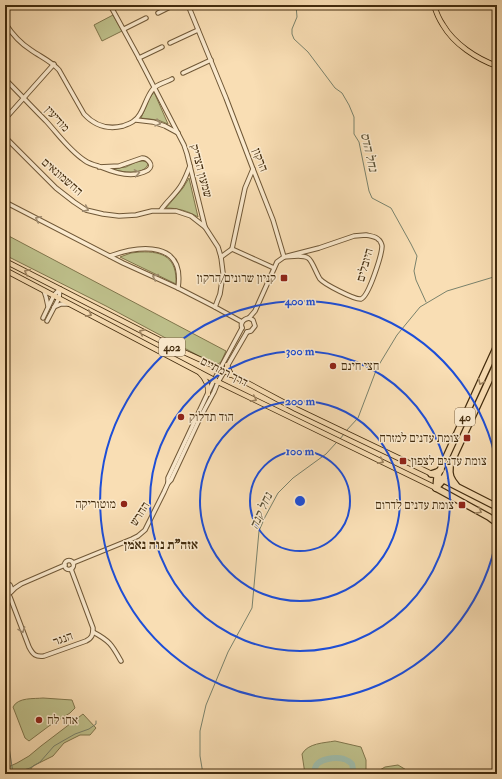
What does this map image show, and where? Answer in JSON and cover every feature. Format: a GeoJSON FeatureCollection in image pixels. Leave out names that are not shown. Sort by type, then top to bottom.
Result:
{"type":"FeatureCollection","features":[{"type":"Feature","properties":{"kind":"highway","name":"40"},"geometry":{"type":"LineString","coordinates":[[436,488],[437,477],[497,346]]}},
{"type":"Feature","properties":{"kind":"highway","name":"40"},"geometry":{"type":"LineString","coordinates":[[436,488],[443,480],[497,363]]}},
{"type":"Feature","properties":{"kind":"highway"},"geometry":{"type":"LineString","coordinates":[[450,463],[449,472],[451,478],[459,488]]}},
{"type":"Feature","properties":{"kind":"highway"},"geometry":{"type":"LineString","coordinates":[[431,474],[441,469]]}},
{"type":"Feature","properties":{"kind":"highway"},"geometry":{"type":"LineString","coordinates":[[437,477],[497,507]]}},
{"type":"Feature","properties":{"kind":"highway"},"geometry":{"type":"LineString","coordinates":[[436,488],[489,517],[497,523]]}},
{"type":"Feature","properties":{"kind":"main road"},"geometry":{"type":"LineString","coordinates":[[434,5],[443,26],[453,37],[475,56],[483,61],[497,66]]}},
{"type":"Feature","properties":{"kind":"main road","name":"דרך רמתיים"},"geometry":{"type":"LineString","coordinates":[[5,261],[175,348],[222,370],[296,409],[437,477]]}},
{"type":"Feature","properties":{"kind":"main road","name":"דרך רמתיים"},"geometry":{"type":"LineString","coordinates":[[5,270],[216,381],[436,488]]}},
{"type":"Feature","properties":{"kind":"main road"},"geometry":{"type":"LineString","coordinates":[[215,367],[225,364],[231,375]]}},
{"type":"Feature","properties":{"kind":"main road"},"geometry":{"type":"LineString","coordinates":[[197,370],[207,383],[208,394]]}},
{"type":"Feature","properties":{"kind":"street","name":"שמעון הצדיק"},"geometry":{"type":"LineString","coordinates":[[110,5],[184,145],[205,227],[215,242],[221,257],[223,273],[220,294],[215,307]]}},
{"type":"Feature","properties":{"kind":"street"},"geometry":{"type":"LineString","coordinates":[[158,13],[174,5]]}},
{"type":"Feature","properties":{"kind":"street","name":"הרקון"},"geometry":{"type":"LineString","coordinates":[[188,5],[273,220],[284,257]]}},
{"type":"Feature","properties":{"kind":"street"},"geometry":{"type":"LineString","coordinates":[[124,29],[146,18]]}},
{"type":"Feature","properties":{"kind":"street"},"geometry":{"type":"LineString","coordinates":[[5,23],[15,37],[31,51],[54,64],[59,70],[79,107],[88,118],[103,126],[112,128],[130,124],[136,120],[154,88],[172,79]]}},
{"type":"Feature","properties":{"kind":"street"},"geometry":{"type":"LineString","coordinates":[[170,43],[198,30]]}},
{"type":"Feature","properties":{"kind":"street"},"geometry":{"type":"LineString","coordinates":[[139,58],[162,47]]}},
{"type":"Feature","properties":{"kind":"street"},"geometry":{"type":"LineString","coordinates":[[183,73],[211,60]]}},
{"type":"Feature","properties":{"kind":"street"},"geometry":{"type":"LineString","coordinates":[[5,119],[54,64]]}},
{"type":"Feature","properties":{"kind":"street","name":"מודיעין"},"geometry":{"type":"LineString","coordinates":[[5,79],[84,161],[99,167],[126,175],[141,173],[149,169],[151,166],[146,158],[142,158],[119,166],[99,167]]}},
{"type":"Feature","properties":{"kind":"street"},"geometry":{"type":"LineString","coordinates":[[136,120],[153,122],[178,133]]}},
{"type":"Feature","properties":{"kind":"street","name":"החשמונאים"},"geometry":{"type":"LineString","coordinates":[[5,137],[56,188],[86,210],[119,216],[136,215],[161,210],[176,211],[191,216],[205,227]]}},
{"type":"Feature","properties":{"kind":"street"},"geometry":{"type":"LineString","coordinates":[[161,210],[166,202],[180,188],[190,165]]}},
{"type":"Feature","properties":{"kind":"street"},"geometry":{"type":"LineString","coordinates":[[221,257],[232,249],[245,188],[253,169]]}},
{"type":"Feature","properties":{"kind":"street"},"geometry":{"type":"LineString","coordinates":[[5,172],[5,185]]}},
{"type":"Feature","properties":{"kind":"street"},"geometry":{"type":"LineString","coordinates":[[5,202],[144,273],[178,288],[242,322]]}},
{"type":"Feature","properties":{"kind":"street","name":"היובלים"},"geometry":{"type":"LineString","coordinates":[[366,235],[376,237],[380,240],[382,246],[376,270],[369,289],[361,299],[356,299],[331,287],[321,280],[311,261],[307,257],[284,257],[319,248],[354,236],[366,235]]}},
{"type":"Feature","properties":{"kind":"street"},"geometry":{"type":"LineString","coordinates":[[110,256],[120,252],[137,249],[150,249],[164,252],[169,255],[176,264],[180,277],[178,288]]}},
{"type":"Feature","properties":{"kind":"street"},"geometry":{"type":"LineString","coordinates":[[232,249],[274,268]]}},
{"type":"Feature","properties":{"kind":"street"},"geometry":{"type":"LineString","coordinates":[[251,319],[277,262],[284,257]]}},
{"type":"Feature","properties":{"kind":"street"},"geometry":{"type":"LineString","coordinates":[[42,289],[46,294],[48,307]]}},
{"type":"Feature","properties":{"kind":"street"},"geometry":{"type":"LineString","coordinates":[[43,318],[54,295],[60,289]]}},
{"type":"Feature","properties":{"kind":"street"},"geometry":{"type":"LineString","coordinates":[[48,321],[59,298],[60,289]]}},
{"type":"Feature","properties":{"kind":"street"},"geometry":{"type":"LineString","coordinates":[[54,307],[61,304],[69,304]]}},
{"type":"Feature","properties":{"kind":"street"},"geometry":{"type":"LineString","coordinates":[[242,322],[244,319],[251,319]]}},
{"type":"Feature","properties":{"kind":"street"},"geometry":{"type":"LineString","coordinates":[[225,364],[247,332],[254,328],[255,324],[251,319]]}},
{"type":"Feature","properties":{"kind":"street"},"geometry":{"type":"LineString","coordinates":[[216,381],[242,328],[242,322]]}},
{"type":"Feature","properties":{"kind":"street"},"geometry":{"type":"LineString","coordinates":[[242,328],[247,332]]}},
{"type":"Feature","properties":{"kind":"street","name":"החרש"},"geometry":{"type":"LineString","coordinates":[[168,483],[168,478],[196,416],[216,381]]}},
{"type":"Feature","properties":{"kind":"street","name":"החרש"},"geometry":{"type":"LineString","coordinates":[[73,563],[128,541],[141,534],[146,528],[214,392],[216,381]]}},
{"type":"Feature","properties":{"kind":"street"},"geometry":{"type":"LineString","coordinates":[[8,594],[20,584],[65,565],[68,561],[73,563],[74,566],[71,569]]}},
{"type":"Feature","properties":{"kind":"street"},"geometry":{"type":"LineString","coordinates":[[65,565],[67,568],[71,569],[93,632],[111,644],[121,661]]}},
{"type":"Feature","properties":{"kind":"street"},"geometry":{"type":"LineString","coordinates":[[7,584],[20,584]]}},
{"type":"Feature","properties":{"kind":"street"},"geometry":{"type":"LineString","coordinates":[[7,584],[12,588],[8,594]]}},
{"type":"Feature","properties":{"kind":"street","name":"הנגר"},"geometry":{"type":"LineString","coordinates":[[8,594],[32,654],[36,656],[44,656],[86,642],[91,638],[93,632]]}},
{"type":"Feature","properties":{"kind":"green space"},"geometry":{"type":"Polygon","coordinates":[[[113,15],[122,31],[102,41],[94,25],[113,15]]]}},
{"type":"Feature","properties":{"kind":"green space"},"geometry":{"type":"Polygon","coordinates":[[[154,92],[168,124],[158,120],[141,118],[149,99],[154,92]]]}},
{"type":"Feature","properties":{"kind":"green space"},"geometry":{"type":"Polygon","coordinates":[[[136,162],[147,162],[148,164],[146,168],[137,172],[126,172],[112,169],[126,167],[136,162]]]}},
{"type":"Feature","properties":{"kind":"green space"},"geometry":{"type":"Polygon","coordinates":[[[189,178],[198,217],[183,210],[166,208],[183,188],[189,178]]]}},
{"type":"Feature","properties":{"kind":"green space"},"geometry":{"type":"Polygon","coordinates":[[[5,234],[226,351],[221,362],[214,364],[106,306],[5,255],[5,234]]]}},
{"type":"Feature","properties":{"kind":"green space"},"geometry":{"type":"Polygon","coordinates":[[[131,253],[156,253],[167,258],[174,268],[176,284],[120,257],[131,253]]]}},
{"type":"Feature","properties":{"kind":"green space","name":"אחו לח"},"geometry":{"type":"Polygon","coordinates":[[[43,698],[72,700],[75,708],[29,741],[25,738],[13,707],[22,700],[43,698]]]}},
{"type":"Feature","properties":{"kind":"green space"},"geometry":{"type":"Polygon","coordinates":[[[83,714],[96,728],[90,735],[80,735],[64,743],[53,756],[33,766],[27,774],[5,774],[6,768],[29,756],[83,714]]]}},
{"type":"Feature","properties":{"kind":"green space"},"geometry":{"type":"Polygon","coordinates":[[[335,741],[361,747],[366,760],[366,774],[305,774],[302,754],[305,750],[317,744],[335,741]]]}},
{"type":"Feature","properties":{"kind":"green space"},"geometry":{"type":"Polygon","coordinates":[[[398,765],[413,774],[373,774],[385,767],[398,765]]]}},
{"type":"Feature","properties":{"kind":"waterway","name":"נחל הדס"},"geometry":{"type":"LineString","coordinates":[[296,5],[297,17],[292,29],[294,39],[308,52],[335,88],[342,93],[349,105],[354,117],[354,134],[359,142],[369,191],[372,198],[391,208],[411,244],[417,256],[414,271],[416,280],[426,302]]}},
{"type":"Feature","properties":{"kind":"waterway","name":"נחל קנה"},"geometry":{"type":"LineString","coordinates":[[346,431],[358,418],[377,368],[397,335],[420,307],[447,291],[497,276]]}},
{"type":"Feature","properties":{"kind":"waterway","name":"נחל קנה"},"geometry":{"type":"LineString","coordinates":[[340,439],[344,434]]}},
{"type":"Feature","properties":{"kind":"waterway","name":"נחל קנה"},"geometry":{"type":"LineString","coordinates":[[203,774],[200,756],[200,731],[206,705],[228,652],[252,608],[259,531],[278,493],[293,478],[326,454],[336,443]]}},
{"type":"Feature","properties":{"kind":"waterway"},"geometry":{"type":"LineString","coordinates":[[11,774],[30,768],[40,762],[54,746],[75,734],[89,729],[96,724],[96,721]]}},
{"type":"Feature","properties":{"kind":"waterway"},"geometry":{"type":"LineString","coordinates":[[5,735],[9,747],[13,773]]}},
{"type":"Feature","properties":{"kind":"waterway"},"geometry":{"type":"LineString","coordinates":[[316,774],[315,768],[320,762],[323,760],[337,758],[345,759],[352,764],[352,774]]}},
{"type":"Feature","properties":{"kind":"place","name":"קניון שרונים/הרקון"},"geometry":{"type":"Point","coordinates":[284,278]}},
{"type":"Feature","properties":{"kind":"place","name":"חצי חינם"},"geometry":{"type":"Point","coordinates":[333,366]}},
{"type":"Feature","properties":{"kind":"place","name":"הוד תדלוק"},"geometry":{"type":"Point","coordinates":[181,417]}},
{"type":"Feature","properties":{"kind":"place","name":"צומת עדנים למזרח"},"geometry":{"type":"Point","coordinates":[467,438]}},
{"type":"Feature","properties":{"kind":"place","name":"צומת עדנים לצפון"},"geometry":{"type":"Point","coordinates":[403,461]}},
{"type":"Feature","properties":{"kind":"place","name":"מוטוריקה"},"geometry":{"type":"Point","coordinates":[124,504]}},
{"type":"Feature","properties":{"kind":"place","name":"צומת עדנים לדרום"},"geometry":{"type":"Point","coordinates":[462,505]}},
{"type":"Feature","properties":{"kind":"place","name":"אחו לח"},"geometry":{"type":"Point","coordinates":[39,720]}},
{"type":"Feature","properties":{"kind":"district","name":"אזה\"ת נוה נאמן"},"geometry":{"type":"Point","coordinates":[161,545]}}]}
